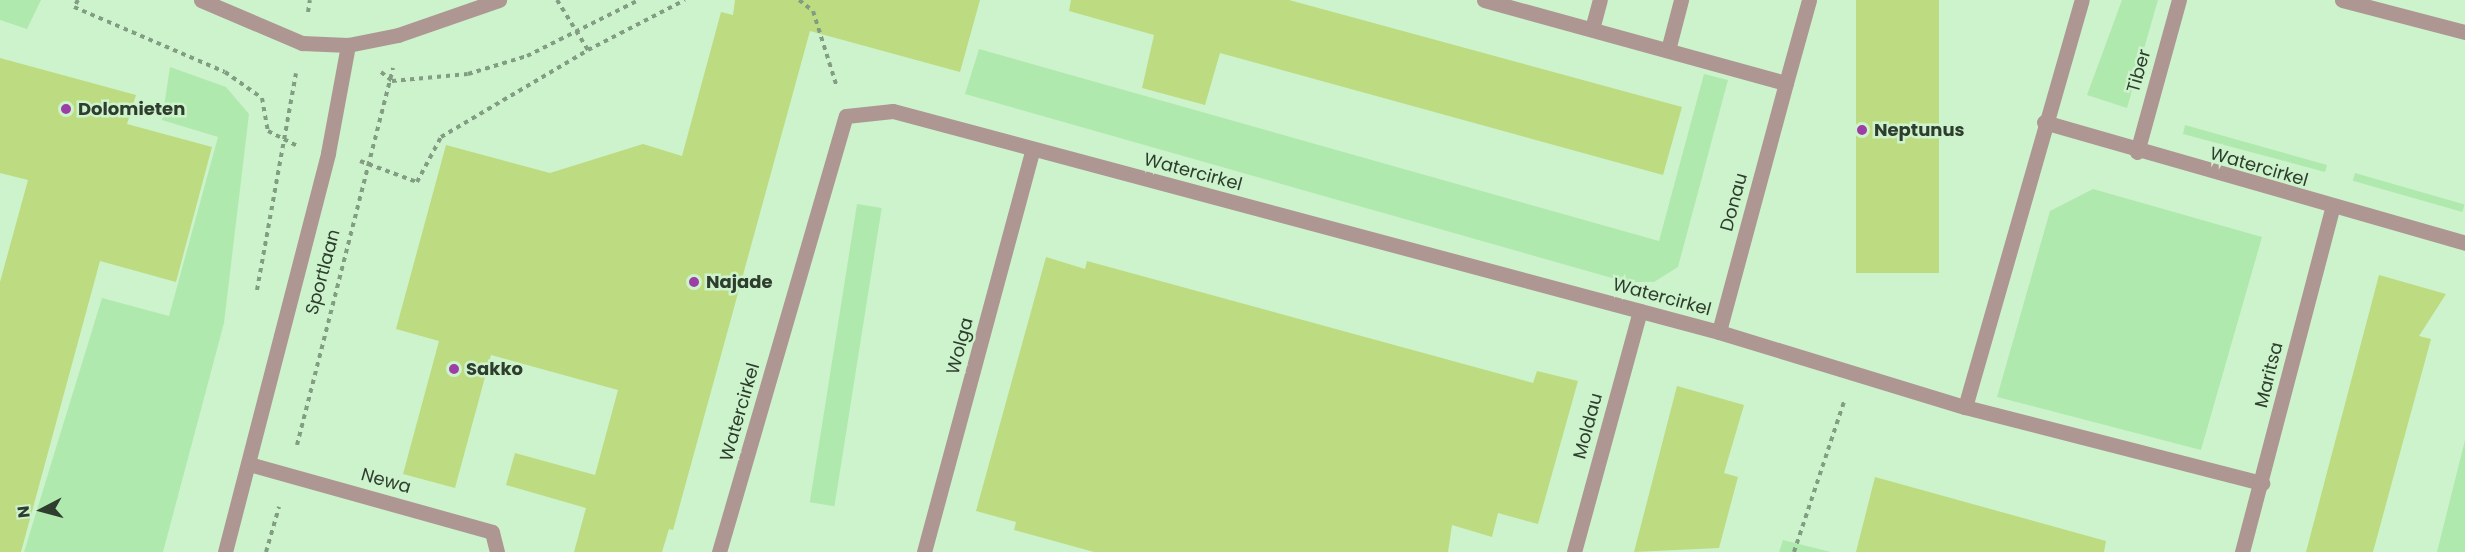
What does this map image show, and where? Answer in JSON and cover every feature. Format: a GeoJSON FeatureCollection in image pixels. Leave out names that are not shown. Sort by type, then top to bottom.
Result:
{"type":"FeatureCollection","features":[{"type":"Feature","properties":{"kind":"street"},"geometry":{"type":"LineString","coordinates":[[201,0],[302,43],[348,45],[399,35],[500,0]]}},
{"type":"Feature","properties":{"kind":"street"},"geometry":{"type":"LineString","coordinates":[[1484,0],[1786,83]]}},
{"type":"Feature","properties":{"kind":"street"},"geometry":{"type":"LineString","coordinates":[[1592,29],[1600,0]]}},
{"type":"Feature","properties":{"kind":"street"},"geometry":{"type":"LineString","coordinates":[[1668,50],[1681,0]]}},
{"type":"Feature","properties":{"kind":"street","name":"Donau"},"geometry":{"type":"LineString","coordinates":[[1719,332],[1809,0]]}},
{"type":"Feature","properties":{"kind":"street"},"geometry":{"type":"LineString","coordinates":[[1965,407],[2044,122],[2082,0]]}},
{"type":"Feature","properties":{"kind":"street","name":"Tiber"},"geometry":{"type":"LineString","coordinates":[[2137,152],[2179,0]]}},
{"type":"Feature","properties":{"kind":"street"},"geometry":{"type":"LineString","coordinates":[[2342,0],[2465,32]]}},
{"type":"Feature","properties":{"kind":"street","name":"Sportlaan"},"geometry":{"type":"LineString","coordinates":[[225,552],[328,153],[348,45]]}},
{"type":"Feature","properties":{"kind":"street","name":"Watercirkel"},"geometry":{"type":"LineString","coordinates":[[719,552],[846,117],[893,111],[1719,332],[1855,370],[1965,407],[2262,483]]}},
{"type":"Feature","properties":{"kind":"street","name":"Watercirkel"},"geometry":{"type":"LineString","coordinates":[[2044,122],[2137,152],[2332,208],[2465,243]]}},
{"type":"Feature","properties":{"kind":"street","name":"Wolga"},"geometry":{"type":"LineString","coordinates":[[924,552],[1033,149]]}},
{"type":"Feature","properties":{"kind":"street","name":"Maritsa"},"geometry":{"type":"LineString","coordinates":[[2242,552],[2262,483],[2332,208]]}},
{"type":"Feature","properties":{"kind":"street","name":"Moldau"},"geometry":{"type":"LineString","coordinates":[[1574,552],[1640,311]]}},
{"type":"Feature","properties":{"kind":"street","name":"Newa"},"geometry":{"type":"LineString","coordinates":[[249,464],[492,532],[497,552]]}},
{"type":"Feature","properties":{"kind":"path"},"geometry":{"type":"LineString","coordinates":[[557,0],[588,50],[685,0]]}},
{"type":"Feature","properties":{"kind":"path"},"geometry":{"type":"LineString","coordinates":[[348,45],[392,81],[468,74],[527,56],[639,0]]}},
{"type":"Feature","properties":{"kind":"path"},"geometry":{"type":"LineString","coordinates":[[799,0],[813,11],[846,117]]}},
{"type":"Feature","properties":{"kind":"path","name":"Sportlaan"},"geometry":{"type":"LineString","coordinates":[[266,552],[289,474],[392,81],[399,35]]}},
{"type":"Feature","properties":{"kind":"path"},"geometry":{"type":"LineString","coordinates":[[283,142],[302,43]]}},
{"type":"Feature","properties":{"kind":"path"},"geometry":{"type":"LineString","coordinates":[[1794,552],[1855,370]]}},
{"type":"Feature","properties":{"kind":"green space"},"geometry":{"type":"Polygon","coordinates":[[[0,0],[41,0],[27,29],[0,20],[0,0]]]}},
{"type":"Feature","properties":{"kind":"green space"},"geometry":{"type":"Polygon","coordinates":[[[2122,0],[2158,0],[2127,108],[2087,95],[2122,0]]]}},
{"type":"Feature","properties":{"kind":"green space"},"geometry":{"type":"Polygon","coordinates":[[[979,49],[1659,241],[1704,74],[1728,80],[1678,267],[1654,282],[1626,282],[965,94],[979,49]]]}},
{"type":"Feature","properties":{"kind":"green space"},"geometry":{"type":"Polygon","coordinates":[[[170,67],[226,87],[249,114],[224,323],[163,552],[24,552],[102,298],[169,316],[218,137],[162,120],[170,67]]]}},
{"type":"Feature","properties":{"kind":"green space"},"geometry":{"type":"Polygon","coordinates":[[[2185,125],[2327,165],[2325,172],[2183,134],[2185,125]]]}},
{"type":"Feature","properties":{"kind":"green space"},"geometry":{"type":"Polygon","coordinates":[[[2355,173],[2465,204],[2462,212],[2353,181],[2355,173]]]}},
{"type":"Feature","properties":{"kind":"green space"},"geometry":{"type":"Polygon","coordinates":[[[2093,189],[2262,237],[2201,450],[1997,397],[2050,211],[2093,189]]]}},
{"type":"Feature","properties":{"kind":"green space"},"geometry":{"type":"Polygon","coordinates":[[[857,204],[882,208],[834,506],[810,502],[857,204]]]}},
{"type":"Feature","properties":{"kind":"green space"},"geometry":{"type":"Polygon","coordinates":[[[2465,440],[2465,552],[2437,552],[2465,440]]]}},
{"type":"Feature","properties":{"kind":"green space"},"geometry":{"type":"Polygon","coordinates":[[[1783,540],[1831,552],[1779,552],[1783,540]]]}},
{"type":"Feature","properties":{"kind":"building"},"geometry":{"type":"Polygon","coordinates":[[[735,0],[980,0],[960,72],[810,31],[673,530],[669,529],[662,552],[574,552],[586,508],[506,485],[515,453],[595,475],[618,390],[491,355],[455,488],[403,474],[439,341],[396,329],[446,145],[550,173],[643,144],[682,156],[721,12],[733,15],[735,0]]]}},
{"type":"Feature","properties":{"kind":"building"},"geometry":{"type":"Polygon","coordinates":[[[1071,0],[1289,0],[1682,107],[1663,175],[1220,53],[1205,105],[1142,88],[1154,35],[1069,11],[1071,0]]]}},
{"type":"Feature","properties":{"kind":"building"},"geometry":{"type":"Polygon","coordinates":[[[1856,0],[1939,0],[1939,273],[1856,273],[1856,0]]]}},
{"type":"Feature","properties":{"kind":"building"},"geometry":{"type":"Polygon","coordinates":[[[0,58],[136,95],[127,124],[212,147],[176,282],[100,261],[21,552],[0,552],[0,282],[28,180],[0,173],[0,58]]]}},
{"type":"Feature","properties":{"kind":"building"},"geometry":{"type":"Polygon","coordinates":[[[1046,257],[1085,269],[1087,261],[1533,383],[1537,371],[1578,381],[1538,524],[1498,513],[1492,537],[1452,525],[1448,552],[1094,552],[1014,530],[1016,522],[976,511],[1046,257]]]}},
{"type":"Feature","properties":{"kind":"building"},"geometry":{"type":"Polygon","coordinates":[[[2379,275],[2446,294],[2419,336],[2431,339],[2373,552],[2306,552],[2379,275]]]}},
{"type":"Feature","properties":{"kind":"building"},"geometry":{"type":"Polygon","coordinates":[[[1677,386],[1744,405],[1724,473],[1738,477],[1719,548],[1634,552],[1677,386]]]}},
{"type":"Feature","properties":{"kind":"building"},"geometry":{"type":"Polygon","coordinates":[[[1875,477],[2106,541],[2104,552],[1856,552],[1875,477]]]}},
{"type":"Feature","properties":{"kind":"place","name":"Dolomieten"},"geometry":{"type":"Point","coordinates":[66,109]}},
{"type":"Feature","properties":{"kind":"place","name":"Neptunus"},"geometry":{"type":"Point","coordinates":[1862,130]}},
{"type":"Feature","properties":{"kind":"place","name":"Najade"},"geometry":{"type":"Point","coordinates":[694,282]}},
{"type":"Feature","properties":{"kind":"place","name":"Sakko"},"geometry":{"type":"Point","coordinates":[454,369]}}]}
